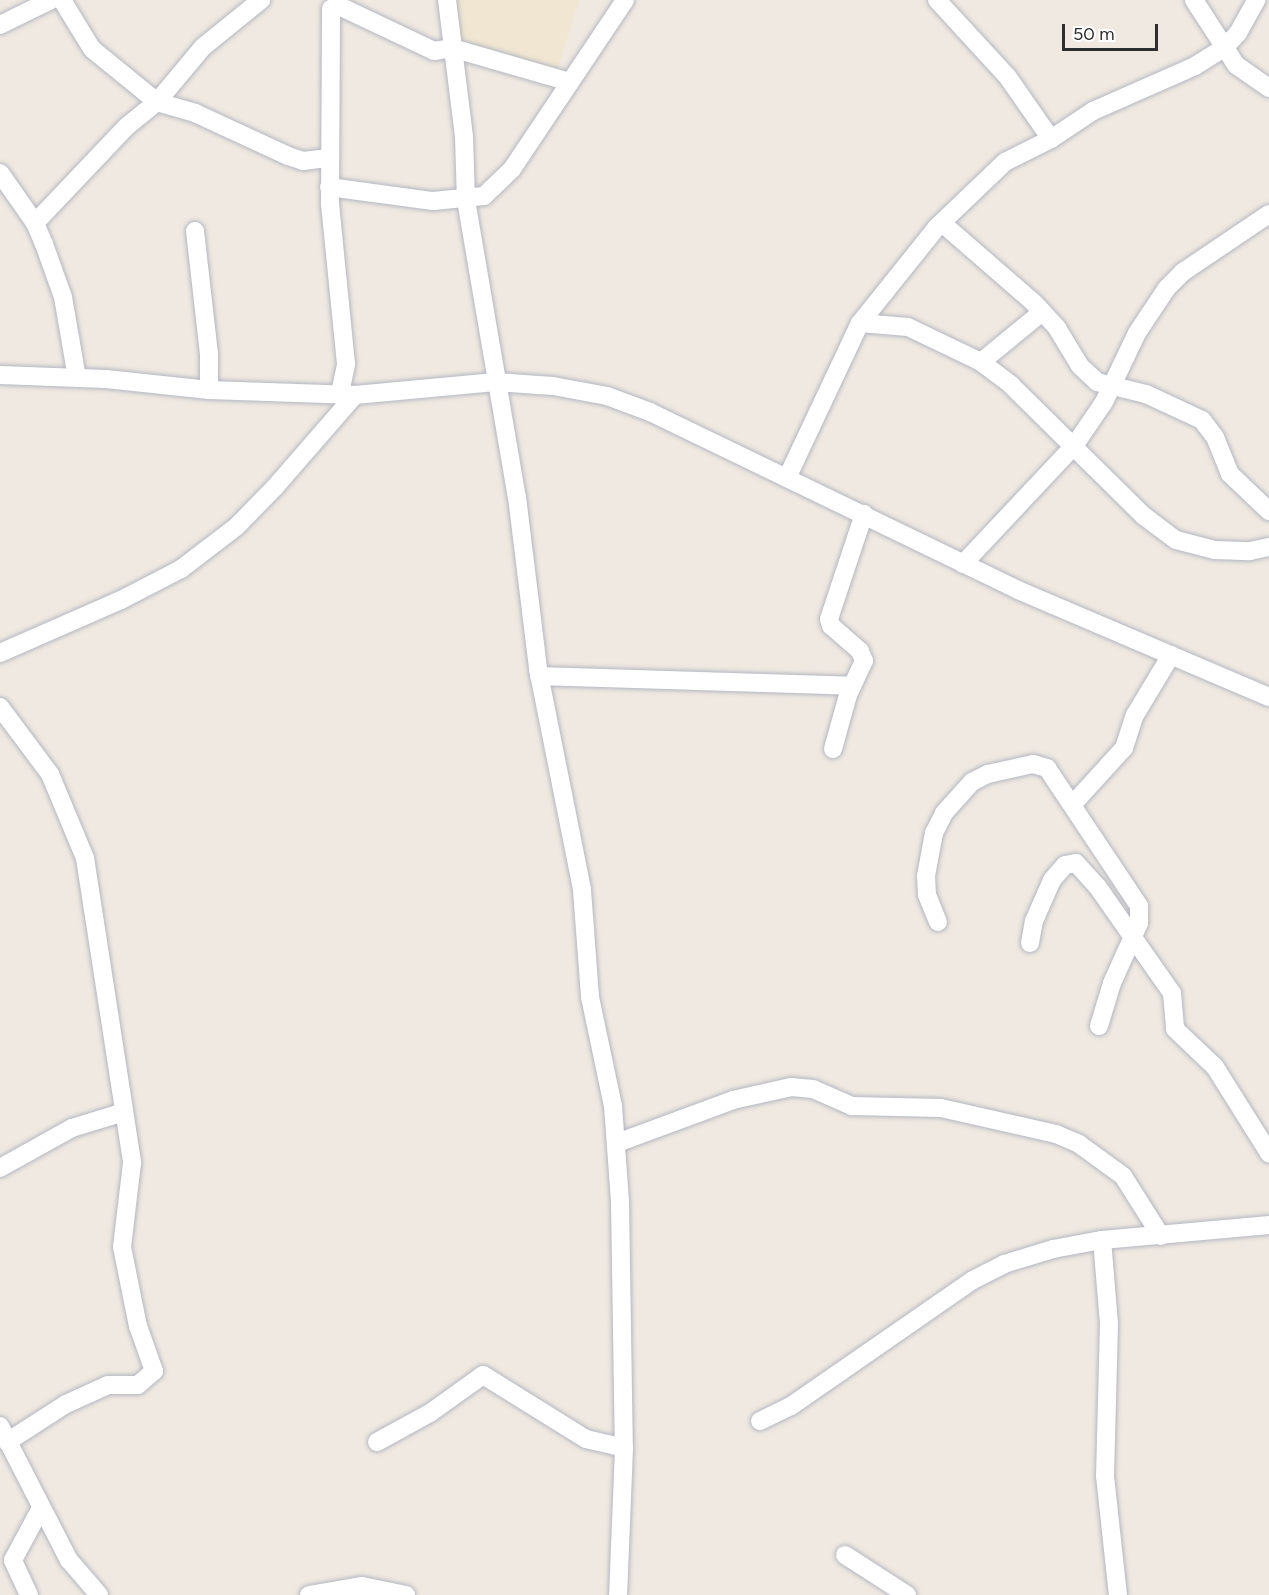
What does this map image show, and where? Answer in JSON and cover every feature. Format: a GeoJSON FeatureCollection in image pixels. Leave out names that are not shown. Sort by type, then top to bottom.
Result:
{"type":"FeatureCollection","features":[{"type":"Feature","properties":{"kind":"street"},"geometry":{"type":"LineString","coordinates":[[0,25],[51,0]]}},
{"type":"Feature","properties":{"kind":"street"},"geometry":{"type":"LineString","coordinates":[[62,0],[92,49],[157,102],[195,112],[303,161],[329,158]]}},
{"type":"Feature","properties":{"kind":"street"},"geometry":{"type":"LineString","coordinates":[[35,223],[126,127],[157,102],[203,47],[261,0]]}},
{"type":"Feature","properties":{"kind":"street"},"geometry":{"type":"LineString","coordinates":[[447,0],[464,137],[466,200],[487,308],[495,382],[517,497],[539,676],[582,890],[590,997],[616,1143],[624,1448],[618,1595]]}},
{"type":"Feature","properties":{"kind":"street"},"geometry":{"type":"LineString","coordinates":[[329,187],[394,197],[466,200],[484,196],[498,184],[625,0]]}},
{"type":"Feature","properties":{"kind":"street"},"geometry":{"type":"LineString","coordinates":[[937,0],[1007,76],[1051,139]]}},
{"type":"Feature","properties":{"kind":"street"},"geometry":{"type":"LineString","coordinates":[[1194,0],[1224,48],[1241,70],[1269,88]]}},
{"type":"Feature","properties":{"kind":"street"},"geometry":{"type":"LineString","coordinates":[[787,478],[860,323],[879,294],[942,223],[1005,162],[1051,139],[1093,111],[1195,66],[1224,48],[1238,33],[1256,0]]}},
{"type":"Feature","properties":{"kind":"street"},"geometry":{"type":"LineString","coordinates":[[0,653],[122,600],[181,569],[252,511],[347,394],[329,187],[331,9],[339,6],[434,51],[452,48],[570,82]]}},
{"type":"Feature","properties":{"kind":"street"},"geometry":{"type":"LineString","coordinates":[[0,173],[35,223],[63,297],[77,378]]}},
{"type":"Feature","properties":{"kind":"street"},"geometry":{"type":"LineString","coordinates":[[963,564],[1074,446],[1111,387],[1142,324],[1174,280],[1269,214]]}},
{"type":"Feature","properties":{"kind":"street"},"geometry":{"type":"LineString","coordinates":[[942,223],[1042,312],[1080,366],[1097,382],[1146,394],[1202,420],[1215,437],[1230,474],[1269,511]]}},
{"type":"Feature","properties":{"kind":"street"},"geometry":{"type":"LineString","coordinates":[[195,231],[209,354],[208,390]]}},
{"type":"Feature","properties":{"kind":"street"},"geometry":{"type":"LineString","coordinates":[[981,362],[1042,312]]}},
{"type":"Feature","properties":{"kind":"street"},"geometry":{"type":"LineString","coordinates":[[860,323],[908,327],[981,362],[1074,446],[1144,516],[1176,540],[1215,550],[1250,552],[1269,547]]}},
{"type":"Feature","properties":{"kind":"street"},"geometry":{"type":"LineString","coordinates":[[0,375],[77,378],[208,390],[347,394],[495,382],[553,386],[607,396],[650,412],[963,564],[1269,697]]}},
{"type":"Feature","properties":{"kind":"street"},"geometry":{"type":"LineString","coordinates":[[832,749],[851,686],[863,665],[862,656],[831,626],[829,619],[864,514]]}},
{"type":"Feature","properties":{"kind":"street"},"geometry":{"type":"LineString","coordinates":[[1073,804],[1124,748],[1135,714],[1171,655]]}},
{"type":"Feature","properties":{"kind":"street"},"geometry":{"type":"LineString","coordinates":[[539,676],[851,686]]}},
{"type":"Feature","properties":{"kind":"street"},"geometry":{"type":"LineString","coordinates":[[0,707],[50,774],[85,858],[132,1163],[122,1247],[138,1326],[153,1374],[133,1386],[103,1387],[3,1434],[69,1560],[88,1586],[99,1595]]}},
{"type":"Feature","properties":{"kind":"street"},"geometry":{"type":"LineString","coordinates":[[938,922],[927,895],[933,832],[955,799],[972,782],[1006,767],[1041,765],[1053,773],[1139,906],[1139,922],[1099,1026]]}},
{"type":"Feature","properties":{"kind":"street"},"geometry":{"type":"LineString","coordinates":[[1030,943],[1042,898],[1052,880],[1071,862],[1088,874],[1172,993],[1175,1029],[1215,1068],[1269,1153]]}},
{"type":"Feature","properties":{"kind":"street"},"geometry":{"type":"LineString","coordinates":[[616,1143],[734,1100],[791,1087],[813,1089],[864,1107],[940,1108],[1056,1134],[1079,1144],[1124,1176],[1161,1236]]}},
{"type":"Feature","properties":{"kind":"street"},"geometry":{"type":"LineString","coordinates":[[0,1168],[72,1128],[124,1113]]}},
{"type":"Feature","properties":{"kind":"street"},"geometry":{"type":"LineString","coordinates":[[760,1421],[791,1406],[973,1280],[1029,1256],[1102,1240],[1269,1225]]}},
{"type":"Feature","properties":{"kind":"street"},"geometry":{"type":"LineString","coordinates":[[1102,1240],[1109,1324],[1105,1476],[1118,1595]]}},
{"type":"Feature","properties":{"kind":"street"},"geometry":{"type":"LineString","coordinates":[[376,1442],[430,1413],[483,1375],[586,1439],[624,1448]]}},
{"type":"Feature","properties":{"kind":"street"},"geometry":{"type":"LineString","coordinates":[[29,1595],[14,1560],[41,1508]]}},
{"type":"Feature","properties":{"kind":"street"},"geometry":{"type":"LineString","coordinates":[[845,1556],[907,1595]]}},
{"type":"Feature","properties":{"kind":"street"},"geometry":{"type":"LineString","coordinates":[[309,1595],[363,1586],[406,1595]]}},
{"type":"Feature","properties":{"kind":"shaded area"},"geometry":{"type":"Polygon","coordinates":[[[458,0],[579,0],[557,72],[455,40],[458,0]]]}}]}
